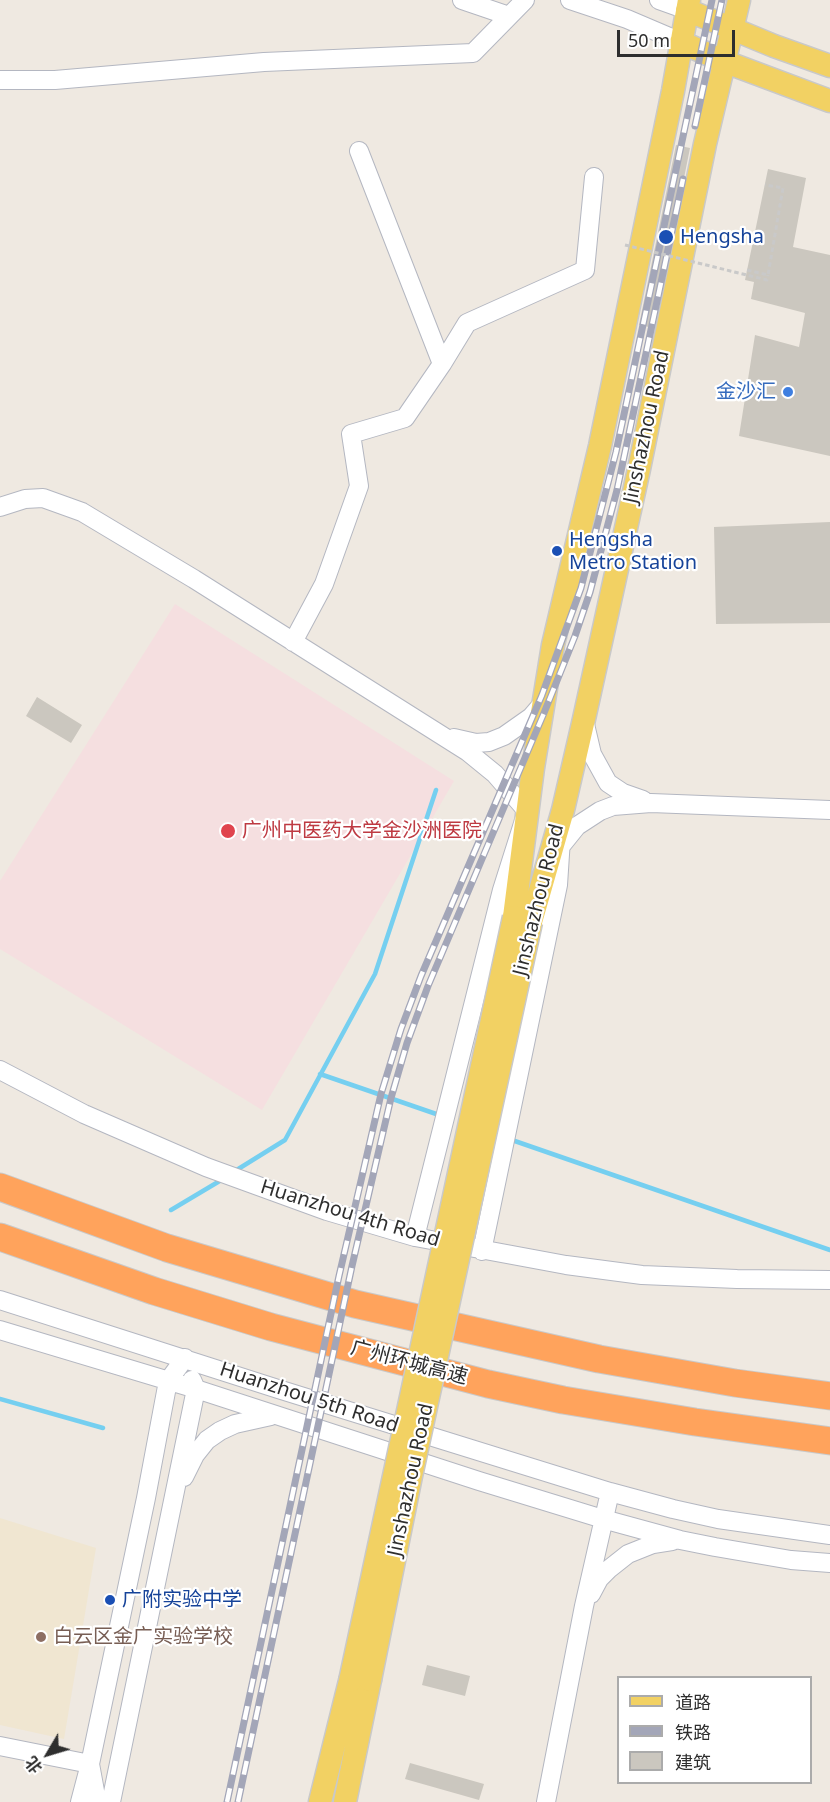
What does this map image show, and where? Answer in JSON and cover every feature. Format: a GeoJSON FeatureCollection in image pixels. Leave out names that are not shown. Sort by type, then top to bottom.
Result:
{"type":"FeatureCollection","features":[{"type":"Feature","properties":{"kind":"highway"},"geometry":{"type":"LineString","coordinates":[[0,1187],[167,1248],[355,1304],[599,1359],[735,1383],[830,1395]]}},
{"type":"Feature","properties":{"kind":"highway","name":"广州环城高速"},"geometry":{"type":"LineString","coordinates":[[0,1237],[154,1291],[271,1327],[488,1384],[563,1400],[830,1441]]}},
{"type":"Feature","properties":{"kind":"main road","name":"Jinshazhou Road"},"geometry":{"type":"LineString","coordinates":[[523,920],[546,867],[563,810],[639,469],[723,61],[739,0]]}},
{"type":"Feature","properties":{"kind":"main road","name":"Jinshazhou Road"},"geometry":{"type":"LineString","coordinates":[[345,1802],[360,1680],[523,920],[527,811],[543,703],[562,601],[600,446],[688,5]]}},
{"type":"Feature","properties":{"kind":"main road"},"geometry":{"type":"LineString","coordinates":[[688,5],[732,29],[830,66]]}},
{"type":"Feature","properties":{"kind":"main road"},"geometry":{"type":"LineString","coordinates":[[681,42],[723,61],[830,100]]}},
{"type":"Feature","properties":{"kind":"main road","name":"Jinshazhou Road"},"geometry":{"type":"LineString","coordinates":[[320,1802],[360,1680]]}},
{"type":"Feature","properties":{"kind":"street"},"geometry":{"type":"LineString","coordinates":[[462,0],[509,16]]}},
{"type":"Feature","properties":{"kind":"street"},"geometry":{"type":"LineString","coordinates":[[0,80],[55,80],[264,62],[473,53],[525,0]]}},
{"type":"Feature","properties":{"kind":"street"},"geometry":{"type":"LineString","coordinates":[[570,0],[627,19],[681,42]]}},
{"type":"Feature","properties":{"kind":"street"},"geometry":{"type":"LineString","coordinates":[[659,0],[688,5]]}},
{"type":"Feature","properties":{"kind":"street"},"geometry":{"type":"LineString","coordinates":[[359,151],[442,364]]}},
{"type":"Feature","properties":{"kind":"street"},"geometry":{"type":"LineString","coordinates":[[293,642],[324,584],[359,486],[351,434],[405,418],[467,323],[585,270],[594,177]]}},
{"type":"Feature","properties":{"kind":"street"},"geometry":{"type":"LineString","coordinates":[[0,507],[25,499],[43,498],[82,512],[194,579],[483,762],[527,811],[501,890],[415,1238]]}},
{"type":"Feature","properties":{"kind":"street"},"geometry":{"type":"LineString","coordinates":[[441,734],[460,741],[489,742],[517,728],[543,703]]}},
{"type":"Feature","properties":{"kind":"street"},"geometry":{"type":"LineString","coordinates":[[584,719],[592,754],[608,783],[623,793],[651,803]]}},
{"type":"Feature","properties":{"kind":"street"},"geometry":{"type":"LineString","coordinates":[[546,867],[577,826],[600,811],[613,806],[651,803],[830,810]]}},
{"type":"Feature","properties":{"kind":"street"},"geometry":{"type":"LineString","coordinates":[[482,1251],[558,885],[563,810]]}},
{"type":"Feature","properties":{"kind":"street","name":"Huanzhou 4th Road"},"geometry":{"type":"LineString","coordinates":[[0,1070],[84,1114],[206,1167],[299,1201],[415,1238],[566,1265],[642,1275],[830,1280]]}},
{"type":"Feature","properties":{"kind":"street","name":"Huanzhou 5th Road"},"geometry":{"type":"LineString","coordinates":[[0,1300],[289,1393],[610,1492],[718,1519],[830,1535]]}},
{"type":"Feature","properties":{"kind":"street","name":"Huanzhou 5th Road"},"geometry":{"type":"LineString","coordinates":[[0,1330],[196,1389],[603,1519],[680,1540],[790,1560],[830,1563]]}},
{"type":"Feature","properties":{"kind":"street"},"geometry":{"type":"LineString","coordinates":[[80,1802],[146,1498],[168,1381],[184,1358]]}},
{"type":"Feature","properties":{"kind":"street"},"geometry":{"type":"LineString","coordinates":[[111,1802],[124,1748],[196,1389],[184,1358]]}},
{"type":"Feature","properties":{"kind":"street"},"geometry":{"type":"LineString","coordinates":[[172,1503],[190,1464],[207,1440],[235,1424],[276,1415]]}},
{"type":"Feature","properties":{"kind":"street"},"geometry":{"type":"LineString","coordinates":[[546,1802],[584,1606],[610,1492]]}},
{"type":"Feature","properties":{"kind":"street"},"geometry":{"type":"LineString","coordinates":[[146,1498],[172,1503]]}},
{"type":"Feature","properties":{"kind":"street"},"geometry":{"type":"LineString","coordinates":[[584,1606],[599,1579],[628,1554],[653,1544],[680,1540]]}},
{"type":"Feature","properties":{"kind":"street"},"geometry":{"type":"LineString","coordinates":[[0,1746],[90,1764]]}},
{"type":"Feature","properties":{"kind":"street"},"geometry":{"type":"LineString","coordinates":[[121,1802],[124,1748]]}},
{"type":"Feature","properties":{"kind":"street"},"geometry":{"type":"LineString","coordinates":[[90,1764],[97,1802]]}},
{"type":"Feature","properties":{"kind":"path"},"geometry":{"type":"LineString","coordinates":[[625,245],[767,280],[783,188],[765,185]]}},
{"type":"Feature","properties":{"kind":"path"},"geometry":{"type":"LineString","coordinates":[[747,270],[768,275]]}},
{"type":"Feature","properties":{"kind":"shaded area","name":"广州中医药大学金沙洲医院"},"geometry":{"type":"Polygon","coordinates":[[[175,604],[454,781],[262,1110],[0,949],[0,881],[175,604]]]}},
{"type":"Feature","properties":{"kind":"shaded area","name":"白云区金广实验学校"},"geometry":{"type":"Polygon","coordinates":[[[0,1518],[96,1548],[64,1739],[0,1725],[0,1518]]]}},
{"type":"Feature","properties":{"kind":"building"},"geometry":{"type":"Polygon","coordinates":[[[676,145],[690,148],[654,328],[639,325],[676,145]]]}},
{"type":"Feature","properties":{"kind":"building","name":"金沙汇"},"geometry":{"type":"Polygon","coordinates":[[[768,169],[806,178],[793,247],[830,255],[830,456],[739,436],[755,335],[799,347],[805,313],[751,299],[754,282],[745,280],[768,169]]]}},
{"type":"Feature","properties":{"kind":"building"},"geometry":{"type":"Polygon","coordinates":[[[830,522],[830,623],[716,624],[714,527],[830,522]]]}},
{"type":"Feature","properties":{"kind":"building"},"geometry":{"type":"Polygon","coordinates":[[[37,697],[82,725],[71,743],[26,716],[37,697]]]}},
{"type":"Feature","properties":{"kind":"building"},"geometry":{"type":"Polygon","coordinates":[[[427,1665],[470,1676],[465,1696],[422,1685],[427,1665]]]}},
{"type":"Feature","properties":{"kind":"building"},"geometry":{"type":"Polygon","coordinates":[[[410,1763],[484,1784],[479,1800],[405,1779],[410,1763]]]}},
{"type":"Feature","properties":{"kind":"waterway"},"geometry":{"type":"LineString","coordinates":[[235,1171],[285,1140],[375,974],[436,790]]}},
{"type":"Feature","properties":{"kind":"waterway"},"geometry":{"type":"LineString","coordinates":[[320,1074],[442,1116]]}},
{"type":"Feature","properties":{"kind":"waterway"},"geometry":{"type":"LineString","coordinates":[[509,1139],[830,1250]]}},
{"type":"Feature","properties":{"kind":"waterway"},"geometry":{"type":"LineString","coordinates":[[171,1210],[223,1179]]}},
{"type":"Feature","properties":{"kind":"waterway"},"geometry":{"type":"LineString","coordinates":[[0,1399],[103,1428]]}},
{"type":"Feature","properties":{"kind":"railway"},"geometry":{"type":"LineString","coordinates":[[227,1802],[339,1276],[381,1094],[401,1029],[421,976],[542,695],[581,588],[616,452],[712,0]]}},
{"type":"Feature","properties":{"kind":"railway"},"geometry":{"type":"LineString","coordinates":[[695,126],[722,0]]}},
{"type":"Feature","properties":{"kind":"railway"},"geometry":{"type":"LineString","coordinates":[[238,1802],[352,1266],[391,1098],[407,1043],[428,986],[544,713],[590,592],[617,490],[683,179]]}},
{"type":"Feature","properties":{"kind":"place","name":"Hengsha"},"geometry":{"type":"Point","coordinates":[666,237]}},
{"type":"Feature","properties":{"kind":"place","name":"金沙汇"},"geometry":{"type":"Point","coordinates":[788,392]}},
{"type":"Feature","properties":{"kind":"place","name":"Hengsha Metro Station"},"geometry":{"type":"Point","coordinates":[557,551]}},
{"type":"Feature","properties":{"kind":"place","name":"广州中医药大学金沙洲医院"},"geometry":{"type":"Point","coordinates":[228,831]}},
{"type":"Feature","properties":{"kind":"place","name":"广附实验中学"},"geometry":{"type":"Point","coordinates":[110,1600]}},
{"type":"Feature","properties":{"kind":"place","name":"白云区金广实验学校"},"geometry":{"type":"Point","coordinates":[41,1637]}}]}
